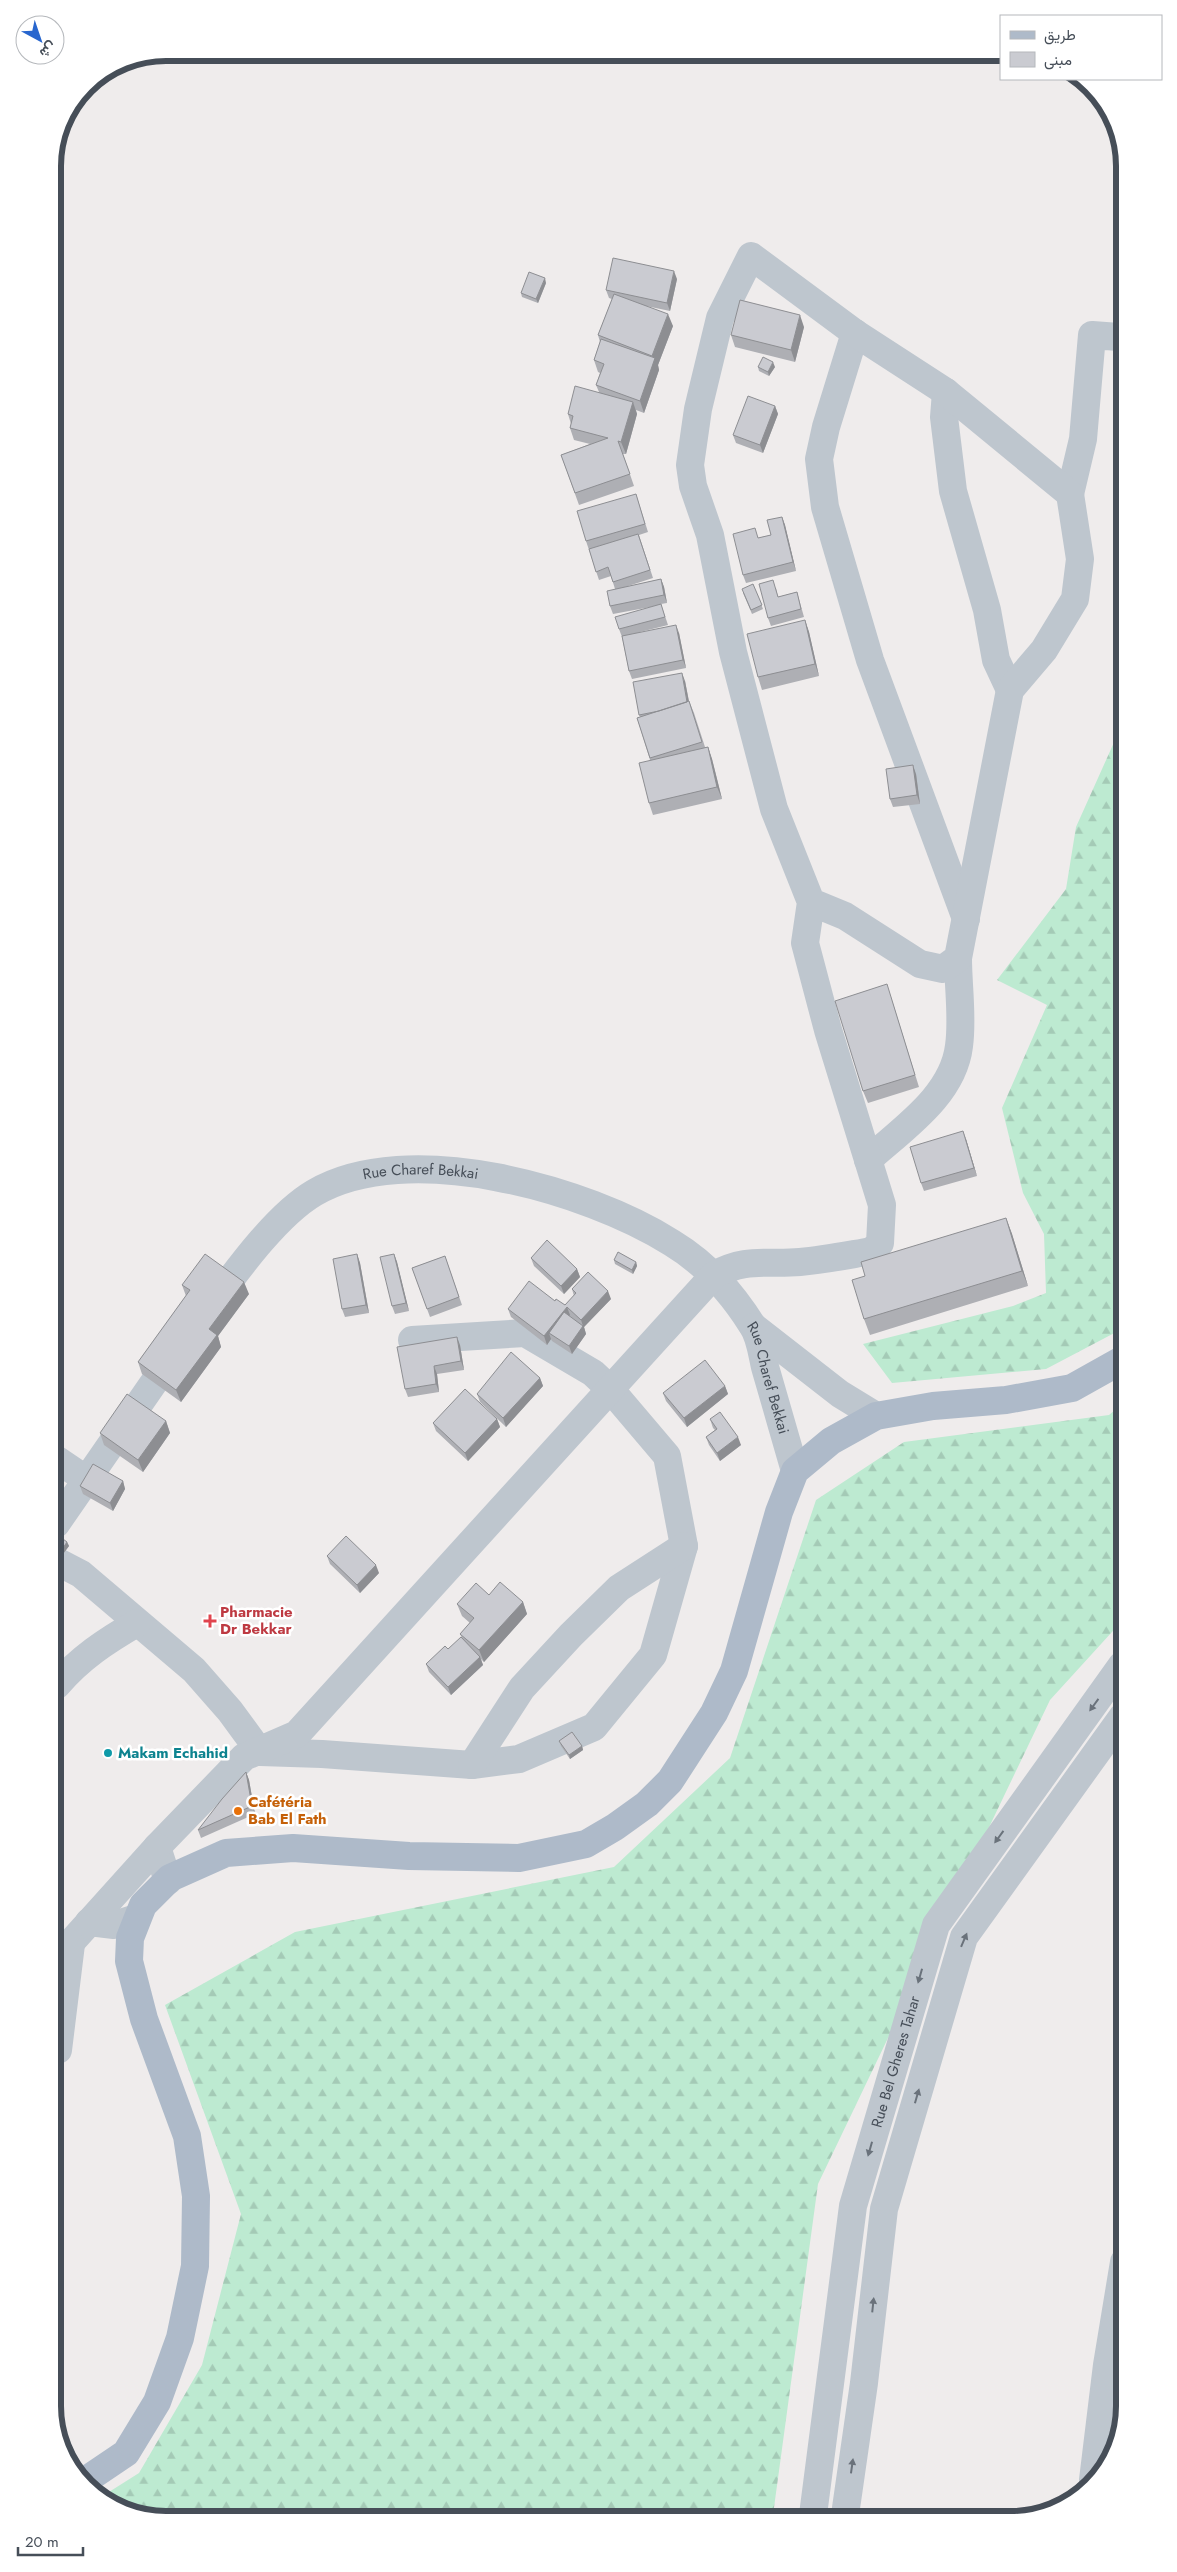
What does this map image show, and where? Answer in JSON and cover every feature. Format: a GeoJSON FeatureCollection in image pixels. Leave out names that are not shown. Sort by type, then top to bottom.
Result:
{"type":"FeatureCollection","features":[{"type":"Feature","properties":{"kind":"main road"},"geometry":{"type":"LineString","coordinates":[[90,2477],[126,2453],[157,2402],[180,2338],[195,2266],[196,2196],[187,2136],[144,2019],[129,1961],[130,1938],[113,1922],[143,1905],[168,1881],[226,1853],[293,1848],[409,1856],[519,1858],[586,1844],[615,1827],[647,1804],[670,1781],[714,1713],[734,1671],[779,1512],[795,1471],[831,1441],[876,1416],[933,1406],[1006,1400],[1072,1388],[1116,1363]]}},
{"type":"Feature","properties":{"kind":"street"},"geometry":{"type":"LineString","coordinates":[[61,2000],[64,1951],[113,1922],[157,1847],[251,1748],[297,1734],[714,1275],[731,1266],[750,1263],[800,1262],[872,1251],[880,1243],[882,1205],[828,1030],[805,943],[811,902],[774,809],[733,652],[710,535],[693,486],[690,464],[698,409],[720,318],[751,256],[855,334],[946,392],[1070,494]]}},
{"type":"Feature","properties":{"kind":"street"},"geometry":{"type":"LineString","coordinates":[[855,334],[826,427],[819,459],[826,507],[870,660],[966,919]]}},
{"type":"Feature","properties":{"kind":"street"},"geometry":{"type":"LineString","coordinates":[[868,1160],[934,1100],[950,1073],[959,1046],[958,958],[1010,690],[1044,650],[1076,599],[1080,559],[1070,494],[1083,439],[1092,336],[1116,337]]}},
{"type":"Feature","properties":{"kind":"street"},"geometry":{"type":"LineString","coordinates":[[946,392],[944,417],[953,491],[986,610],[996,660],[1010,690]]}},
{"type":"Feature","properties":{"kind":"street"},"geometry":{"type":"LineString","coordinates":[[811,902],[845,916],[920,964],[943,969],[958,958]]}},
{"type":"Feature","properties":{"kind":"street","name":"Rue Charef Bekkai"},"geometry":{"type":"LineString","coordinates":[[61,1517],[193,1328],[288,1211],[315,1192],[347,1178],[378,1171],[451,1170],[487,1175],[622,1214],[672,1242],[714,1275],[764,1340],[795,1471]]}},
{"type":"Feature","properties":{"kind":"street"},"geometry":{"type":"LineString","coordinates":[[61,1564],[81,1574],[194,1670],[251,1748],[472,1765],[519,1759],[594,1727],[653,1655],[684,1546],[667,1456],[611,1390],[593,1373],[524,1334],[412,1340]]}},
{"type":"Feature","properties":{"kind":"street"},"geometry":{"type":"LineString","coordinates":[[764,1340],[840,1394],[876,1416]]}},
{"type":"Feature","properties":{"kind":"street"},"geometry":{"type":"LineString","coordinates":[[61,1462],[87,1480]]}},
{"type":"Feature","properties":{"kind":"street"},"geometry":{"type":"LineString","coordinates":[[472,1765],[522,1688],[571,1635],[619,1588],[684,1546]]}},
{"type":"Feature","properties":{"kind":"street"},"geometry":{"type":"LineString","coordinates":[[61,1681],[71,1668],[98,1646],[137,1623]]}},
{"type":"Feature","properties":{"kind":"street","name":"Rue Bel Gheres Tahar"},"geometry":{"type":"LineString","coordinates":[[814,2511],[853,2206],[936,1925],[1116,1673]]}},
{"type":"Feature","properties":{"kind":"street","name":"Rue Bel Gheres Tahar"},"geometry":{"type":"LineString","coordinates":[[847,2511],[864,2383],[884,2209],[964,1937],[1116,1726]]}},
{"type":"Feature","properties":{"kind":"street"},"geometry":{"type":"LineString","coordinates":[[297,1734],[322,1754]]}},
{"type":"Feature","properties":{"kind":"street"},"geometry":{"type":"LineString","coordinates":[[157,1847],[168,1881]]}},
{"type":"Feature","properties":{"kind":"street"},"geometry":{"type":"LineString","coordinates":[[1094,2468],[1107,2365],[1116,2310]]}},
{"type":"Feature","properties":{"kind":"green space"},"geometry":{"type":"Polygon","coordinates":[[[1116,738],[1116,1332],[1046,1369],[892,1383],[863,1344],[1013,1306],[1046,1293],[1044,1234],[1023,1193],[1002,1108],[1047,1005],[997,980],[1066,889],[1076,827],[1116,738]]]}},
{"type":"Feature","properties":{"kind":"green space"},"geometry":{"type":"Polygon","coordinates":[[[1116,1409],[1116,1628],[1050,1700],[818,2184],[774,2511],[160,2511],[133,2505],[108,2493],[139,2473],[202,2365],[241,2214],[165,2005],[295,1932],[614,1867],[730,1758],[816,1500],[904,1442],[1109,1415],[1116,1409]]]}},
{"type":"Feature","properties":{"kind":"building"},"geometry":{"type":"Polygon","coordinates":[[[613,258],[674,271],[667,303],[606,290],[613,258]]]}},
{"type":"Feature","properties":{"kind":"building"},"geometry":{"type":"Polygon","coordinates":[[[529,272],[545,278],[536,299],[521,293],[529,272]]]}},
{"type":"Feature","properties":{"kind":"building"},"geometry":{"type":"Polygon","coordinates":[[[614,294],[668,314],[652,356],[598,335],[614,294]]]}},
{"type":"Feature","properties":{"kind":"building"},"geometry":{"type":"Polygon","coordinates":[[[740,300],[800,315],[791,350],[731,335],[740,300]]]}},
{"type":"Feature","properties":{"kind":"building"},"geometry":{"type":"Polygon","coordinates":[[[601,339],[655,358],[640,401],[596,385],[604,364],[594,360],[601,339]]]}},
{"type":"Feature","properties":{"kind":"building"},"geometry":{"type":"Polygon","coordinates":[[[763,357],[773,362],[768,372],[758,367],[763,357]]]}},
{"type":"Feature","properties":{"kind":"building"},"geometry":{"type":"Polygon","coordinates":[[[575,386],[633,402],[621,442],[618,441],[630,474],[575,493],[561,455],[608,438],[570,428],[573,416],[568,414],[575,386]]]}},
{"type":"Feature","properties":{"kind":"building"},"geometry":{"type":"Polygon","coordinates":[[[748,396],[775,406],[760,445],[733,435],[748,396]]]}},
{"type":"Feature","properties":{"kind":"building"},"geometry":{"type":"Polygon","coordinates":[[[636,494],[645,524],[586,541],[577,511],[636,494]]]}},
{"type":"Feature","properties":{"kind":"building"},"geometry":{"type":"Polygon","coordinates":[[[782,517],[793,562],[743,575],[733,534],[755,528],[758,538],[771,535],[767,520],[782,517]]]}},
{"type":"Feature","properties":{"kind":"building"},"geometry":{"type":"Polygon","coordinates":[[[638,534],[650,570],[613,582],[608,567],[596,572],[589,549],[638,534]]]}},
{"type":"Feature","properties":{"kind":"building"},"geometry":{"type":"Polygon","coordinates":[[[661,579],[664,595],[610,606],[607,591],[661,579]]]}},
{"type":"Feature","properties":{"kind":"building"},"geometry":{"type":"Polygon","coordinates":[[[773,580],[778,597],[797,592],[801,609],[768,618],[759,584],[773,580]]]}},
{"type":"Feature","properties":{"kind":"building"},"geometry":{"type":"Polygon","coordinates":[[[753,584],[762,605],[751,610],[742,589],[753,584]]]}},
{"type":"Feature","properties":{"kind":"building"},"geometry":{"type":"Polygon","coordinates":[[[661,604],[665,617],[619,629],[615,617],[661,604]]]}},
{"type":"Feature","properties":{"kind":"building"},"geometry":{"type":"Polygon","coordinates":[[[805,620],[815,664],[758,677],[747,634],[805,620]]]}},
{"type":"Feature","properties":{"kind":"building"},"geometry":{"type":"Polygon","coordinates":[[[676,625],[683,660],[629,671],[622,636],[676,625]]]}},
{"type":"Feature","properties":{"kind":"building"},"geometry":{"type":"Polygon","coordinates":[[[682,673],[687,702],[639,715],[633,682],[682,673]]]}},
{"type":"Feature","properties":{"kind":"building"},"geometry":{"type":"Polygon","coordinates":[[[689,701],[702,742],[650,758],[637,718],[689,701]]]}},
{"type":"Feature","properties":{"kind":"building"},"geometry":{"type":"Polygon","coordinates":[[[708,747],[717,787],[649,803],[639,763],[708,747]]]}},
{"type":"Feature","properties":{"kind":"building"},"geometry":{"type":"Polygon","coordinates":[[[913,765],[917,795],[890,799],[886,769],[913,765]]]}},
{"type":"Feature","properties":{"kind":"building"},"geometry":{"type":"Polygon","coordinates":[[[887,984],[915,1075],[863,1091],[835,1001],[887,984]]]}},
{"type":"Feature","properties":{"kind":"building"},"geometry":{"type":"Polygon","coordinates":[[[963,1131],[974,1168],[921,1183],[910,1147],[963,1131]]]}},
{"type":"Feature","properties":{"kind":"building"},"geometry":{"type":"Polygon","coordinates":[[[1006,1218],[1022,1271],[864,1319],[852,1280],[865,1276],[861,1262],[1006,1218]]]}},
{"type":"Feature","properties":{"kind":"building"},"geometry":{"type":"Polygon","coordinates":[[[547,1240],[577,1269],[561,1286],[531,1258],[547,1240]]]}},
{"type":"Feature","properties":{"kind":"building"},"geometry":{"type":"Polygon","coordinates":[[[618,1252],[636,1262],[632,1270],[614,1260],[618,1252]]]}},
{"type":"Feature","properties":{"kind":"building"},"geometry":{"type":"Polygon","coordinates":[[[205,1254],[244,1282],[209,1329],[217,1335],[176,1390],[138,1362],[190,1290],[182,1285],[205,1254]]]}},
{"type":"Feature","properties":{"kind":"building"},"geometry":{"type":"Polygon","coordinates":[[[357,1254],[366,1305],[342,1309],[333,1259],[357,1254]]]}},
{"type":"Feature","properties":{"kind":"building"},"geometry":{"type":"Polygon","coordinates":[[[394,1254],[406,1303],[392,1306],[380,1257],[394,1254]]]}},
{"type":"Feature","properties":{"kind":"building"},"geometry":{"type":"Polygon","coordinates":[[[445,1256],[459,1297],[427,1309],[412,1268],[445,1256]]]}},
{"type":"Feature","properties":{"kind":"building"},"geometry":{"type":"Polygon","coordinates":[[[588,1272],[608,1291],[581,1320],[567,1307],[544,1336],[508,1309],[529,1281],[555,1301],[556,1299],[565,1305],[576,1293],[572,1289],[588,1272]]]}},
{"type":"Feature","properties":{"kind":"building"},"geometry":{"type":"Polygon","coordinates":[[[564,1312],[583,1326],[569,1346],[549,1333],[564,1312]]]}},
{"type":"Feature","properties":{"kind":"building"},"geometry":{"type":"Polygon","coordinates":[[[457,1337],[461,1361],[434,1366],[436,1384],[405,1389],[397,1347],[457,1337]]]}},
{"type":"Feature","properties":{"kind":"building"},"geometry":{"type":"Polygon","coordinates":[[[511,1352],[540,1378],[503,1418],[477,1394],[511,1352]]]}},
{"type":"Feature","properties":{"kind":"building"},"geometry":{"type":"Polygon","coordinates":[[[705,1360],[725,1386],[684,1418],[663,1393],[705,1360]]]}},
{"type":"Feature","properties":{"kind":"building"},"geometry":{"type":"Polygon","coordinates":[[[465,1389],[497,1419],[465,1453],[433,1423],[465,1389]]]}},
{"type":"Feature","properties":{"kind":"building"},"geometry":{"type":"Polygon","coordinates":[[[127,1394],[166,1421],[138,1460],[100,1433],[127,1394]]]}},
{"type":"Feature","properties":{"kind":"building"},"geometry":{"type":"Polygon","coordinates":[[[720,1412],[738,1437],[717,1453],[706,1437],[717,1429],[710,1419],[720,1412]]]}},
{"type":"Feature","properties":{"kind":"building"},"geometry":{"type":"Polygon","coordinates":[[[93,1464],[123,1481],[110,1503],[80,1486],[93,1464]]]}},
{"type":"Feature","properties":{"kind":"building"},"geometry":{"type":"Polygon","coordinates":[[[346,1536],[376,1565],[357,1585],[327,1556],[346,1536]]]}},
{"type":"Feature","properties":{"kind":"building"},"geometry":{"type":"Polygon","coordinates":[[[61,1538],[67,1542],[61,1551],[61,1538]]]}},
{"type":"Feature","properties":{"kind":"building"},"geometry":{"type":"Polygon","coordinates":[[[500,1582],[523,1602],[479,1650],[460,1634],[474,1618],[457,1604],[476,1583],[489,1595],[500,1582]]]}},
{"type":"Feature","properties":{"kind":"building"},"geometry":{"type":"Polygon","coordinates":[[[461,1637],[480,1657],[448,1687],[426,1664],[445,1646],[448,1649],[461,1637]]]}},
{"type":"Feature","properties":{"kind":"building"},"geometry":{"type":"Polygon","coordinates":[[[572,1732],[582,1746],[569,1755],[559,1741],[572,1732]]]}},
{"type":"Feature","properties":{"kind":"building"},"geometry":{"type":"Polygon","coordinates":[[[246,1772],[252,1806],[198,1830],[222,1799],[246,1772]]]}},
{"type":"Feature","properties":{"kind":"place","name":"Pharmacie Dr Bekkar"},"geometry":{"type":"Point","coordinates":[210,1621]}},
{"type":"Feature","properties":{"kind":"place","name":"Makam Echahid"},"geometry":{"type":"Point","coordinates":[108,1753]}},
{"type":"Feature","properties":{"kind":"place","name":"Cafétéria Bab El Fath"},"geometry":{"type":"Point","coordinates":[238,1811]}}]}
